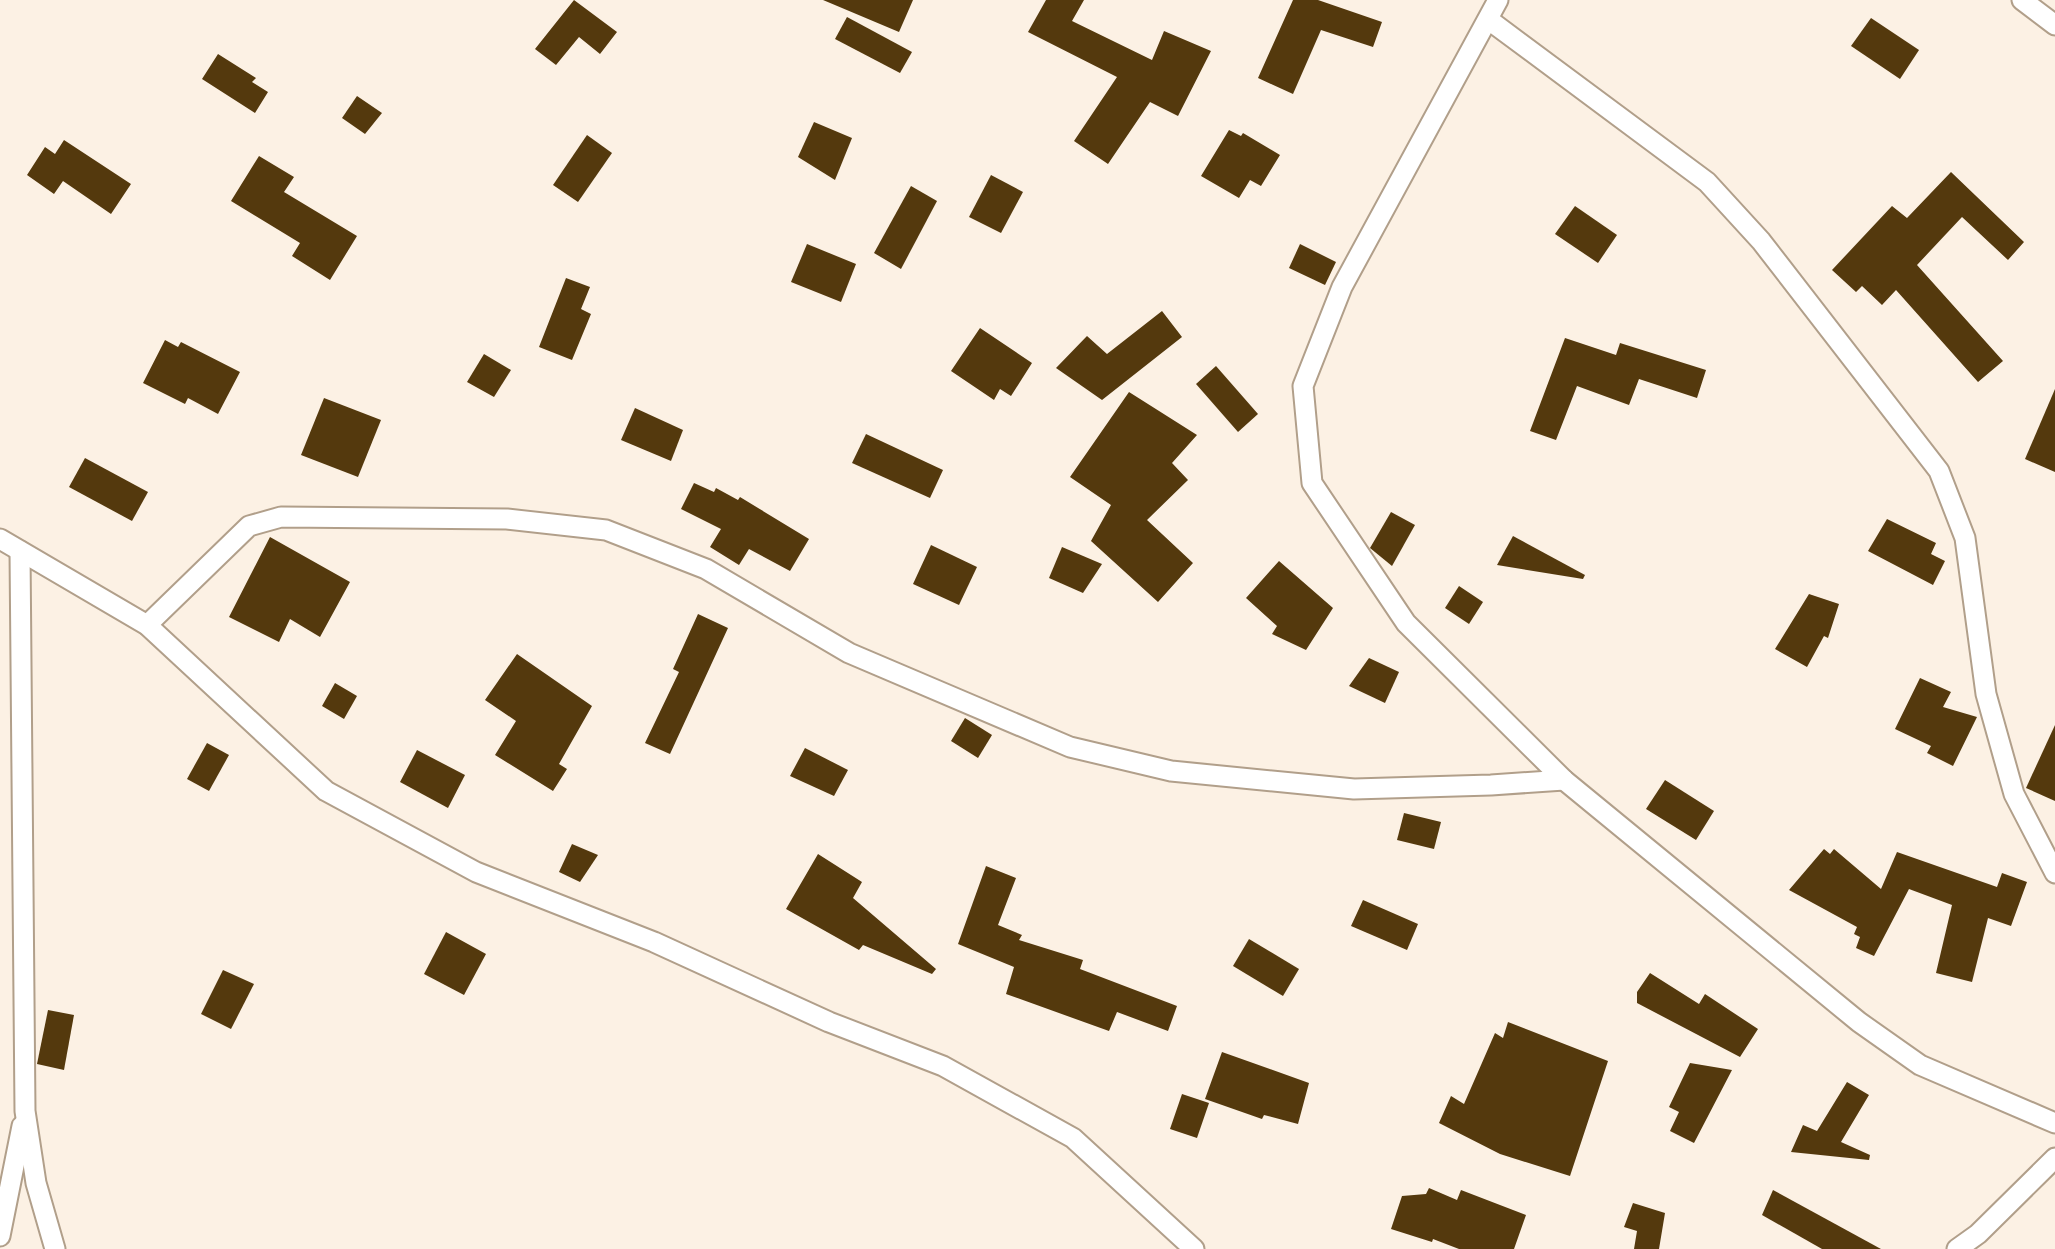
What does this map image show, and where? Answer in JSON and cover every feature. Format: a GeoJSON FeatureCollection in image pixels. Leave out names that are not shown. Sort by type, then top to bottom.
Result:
{"type":"FeatureCollection","features":[{"type":"Feature","properties":{"kind":"lane"},"geometry":{"type":"LineString","coordinates":[[1498,0],[1342,287],[1303,386],[1312,483],[1406,623],[1563,780],[1859,1022],[1920,1065],[2055,1123]]}},
{"type":"Feature","properties":{"kind":"lane"},"geometry":{"type":"LineString","coordinates":[[2022,0],[2055,25]]}},
{"type":"Feature","properties":{"kind":"lane"},"geometry":{"type":"LineString","coordinates":[[1489,20],[1707,182],[1761,240],[1939,471],[1965,537],[1986,694],[2014,794],[2055,873]]}},
{"type":"Feature","properties":{"kind":"lane"},"geometry":{"type":"LineString","coordinates":[[147,625],[249,526],[281,517],[507,519],[606,530],[706,569],[849,653],[1070,747],[1171,771],[1354,789],[1563,780]]}},
{"type":"Feature","properties":{"kind":"lane"},"geometry":{"type":"LineString","coordinates":[[0,539],[147,625],[326,790],[476,873],[653,942],[829,1021],[943,1066],[1073,1138],[1194,1249]]}},
{"type":"Feature","properties":{"kind":"lane"},"geometry":{"type":"LineString","coordinates":[[20,551],[25,1111],[36,1183],[55,1249]]}},
{"type":"Feature","properties":{"kind":"lane"},"geometry":{"type":"LineString","coordinates":[[0,1236],[25,1111]]}},
{"type":"Feature","properties":{"kind":"lane"},"geometry":{"type":"LineString","coordinates":[[1957,1249],[1978,1234],[2055,1158]]}},
{"type":"Feature","properties":{"kind":"building"},"geometry":{"type":"Polygon","coordinates":[[[574,0],[617,32],[600,54],[579,37],[556,65],[535,49],[574,0]]]}},
{"type":"Feature","properties":{"kind":"building"},"geometry":{"type":"Polygon","coordinates":[[[823,0],[913,0],[899,32],[823,0]]]}},
{"type":"Feature","properties":{"kind":"building"},"geometry":{"type":"Polygon","coordinates":[[[1046,0],[1084,0],[1072,21],[1152,60],[1164,31],[1211,51],[1178,116],[1150,102],[1108,164],[1074,141],[1117,77],[1028,32],[1046,0]]]}},
{"type":"Feature","properties":{"kind":"building"},"geometry":{"type":"Polygon","coordinates":[[[1293,0],[1318,0],[1382,22],[1373,47],[1321,30],[1293,94],[1258,78],[1293,0]]]}},
{"type":"Feature","properties":{"kind":"building"},"geometry":{"type":"Polygon","coordinates":[[[847,17],[912,52],[900,73],[835,39],[847,17]]]}},
{"type":"Feature","properties":{"kind":"building"},"geometry":{"type":"Polygon","coordinates":[[[1871,18],[1919,50],[1900,79],[1851,46],[1871,18]]]}},
{"type":"Feature","properties":{"kind":"building"},"geometry":{"type":"Polygon","coordinates":[[[218,54],[256,78],[252,82],[268,92],[255,113],[202,79],[218,54]]]}},
{"type":"Feature","properties":{"kind":"building"},"geometry":{"type":"Polygon","coordinates":[[[357,96],[382,113],[365,134],[342,118],[357,96]]]}},
{"type":"Feature","properties":{"kind":"building"},"geometry":{"type":"Polygon","coordinates":[[[814,122],[852,138],[835,180],[798,157],[814,122]]]}},
{"type":"Feature","properties":{"kind":"building"},"geometry":{"type":"Polygon","coordinates":[[[1229,130],[1241,136],[1243,133],[1280,155],[1261,186],[1250,180],[1239,198],[1201,176],[1229,130]]]}},
{"type":"Feature","properties":{"kind":"building"},"geometry":{"type":"Polygon","coordinates":[[[587,135],[612,153],[578,202],[553,185],[587,135]]]}},
{"type":"Feature","properties":{"kind":"building"},"geometry":{"type":"Polygon","coordinates":[[[64,140],[131,184],[111,214],[63,181],[54,194],[27,175],[45,147],[55,154],[64,140]]]}},
{"type":"Feature","properties":{"kind":"building"},"geometry":{"type":"Polygon","coordinates":[[[259,156],[294,177],[284,192],[357,236],[330,280],[292,256],[300,243],[231,201],[259,156]]]}},
{"type":"Feature","properties":{"kind":"building"},"geometry":{"type":"Polygon","coordinates":[[[1951,172],[2024,242],[2008,260],[1962,217],[1917,265],[2003,361],[1978,382],[1896,290],[1882,305],[1862,286],[1856,292],[1832,270],[1892,206],[1907,218],[1951,172]]]}},
{"type":"Feature","properties":{"kind":"building"},"geometry":{"type":"Polygon","coordinates":[[[991,175],[1023,192],[1001,233],[969,217],[991,175]]]}},
{"type":"Feature","properties":{"kind":"building"},"geometry":{"type":"Polygon","coordinates":[[[911,186],[937,201],[901,269],[874,253],[911,186]]]}},
{"type":"Feature","properties":{"kind":"building"},"geometry":{"type":"Polygon","coordinates":[[[1575,206],[1617,235],[1598,263],[1555,234],[1575,206]]]}},
{"type":"Feature","properties":{"kind":"building"},"geometry":{"type":"Polygon","coordinates":[[[807,244],[856,264],[841,302],[791,282],[807,244]]]}},
{"type":"Feature","properties":{"kind":"building"},"geometry":{"type":"Polygon","coordinates":[[[1300,244],[1336,262],[1325,285],[1289,268],[1300,244]]]}},
{"type":"Feature","properties":{"kind":"building"},"geometry":{"type":"Polygon","coordinates":[[[566,278],[590,287],[581,309],[591,314],[572,360],[539,347],[566,278]]]}},
{"type":"Feature","properties":{"kind":"building"},"geometry":{"type":"Polygon","coordinates":[[[1162,311],[1182,337],[1102,400],[1056,368],[1087,336],[1107,354],[1162,311]]]}},
{"type":"Feature","properties":{"kind":"building"},"geometry":{"type":"Polygon","coordinates":[[[980,328],[1032,363],[1011,396],[1000,389],[994,400],[951,371],[980,328]]]}},
{"type":"Feature","properties":{"kind":"building"},"geometry":{"type":"Polygon","coordinates":[[[1565,338],[1616,355],[1620,343],[1706,370],[1697,398],[1639,379],[1629,405],[1577,386],[1556,440],[1530,431],[1565,338]]]}},
{"type":"Feature","properties":{"kind":"building"},"geometry":{"type":"Polygon","coordinates":[[[165,340],[178,347],[181,342],[240,372],[218,414],[188,398],[185,404],[143,383],[165,340]]]}},
{"type":"Feature","properties":{"kind":"building"},"geometry":{"type":"Polygon","coordinates":[[[484,354],[511,370],[494,397],[467,382],[484,354]]]}},
{"type":"Feature","properties":{"kind":"building"},"geometry":{"type":"Polygon","coordinates":[[[1216,366],[1258,414],[1238,432],[1196,384],[1216,366]]]}},
{"type":"Feature","properties":{"kind":"building"},"geometry":{"type":"Polygon","coordinates":[[[2055,389],[2055,472],[2025,459],[2055,389]]]}},
{"type":"Feature","properties":{"kind":"building"},"geometry":{"type":"Polygon","coordinates":[[[1129,392],[1197,435],[1172,463],[1188,480],[1147,520],[1193,563],[1158,602],[1091,541],[1111,505],[1070,477],[1129,392]]]}},
{"type":"Feature","properties":{"kind":"building"},"geometry":{"type":"Polygon","coordinates":[[[324,398],[381,420],[358,477],[301,455],[324,398]]]}},
{"type":"Feature","properties":{"kind":"building"},"geometry":{"type":"Polygon","coordinates":[[[635,408],[683,430],[671,461],[621,440],[635,408]]]}},
{"type":"Feature","properties":{"kind":"building"},"geometry":{"type":"Polygon","coordinates":[[[866,434],[943,470],[930,498],[852,463],[866,434]]]}},
{"type":"Feature","properties":{"kind":"building"},"geometry":{"type":"Polygon","coordinates":[[[85,458],[148,492],[132,521],[69,487],[85,458]]]}},
{"type":"Feature","properties":{"kind":"building"},"geometry":{"type":"Polygon","coordinates":[[[694,483],[714,492],[716,488],[738,500],[740,497],[809,539],[790,571],[749,549],[739,565],[710,547],[721,529],[681,509],[694,483]]]}},
{"type":"Feature","properties":{"kind":"building"},"geometry":{"type":"Polygon","coordinates":[[[1391,512],[1415,525],[1392,566],[1370,548],[1391,512]]]}},
{"type":"Feature","properties":{"kind":"building"},"geometry":{"type":"Polygon","coordinates":[[[1887,519],[1936,543],[1931,554],[1945,561],[1933,585],[1868,551],[1887,519]]]}},
{"type":"Feature","properties":{"kind":"building"},"geometry":{"type":"Polygon","coordinates":[[[1513,536],[1585,575],[1583,579],[1497,565],[1513,536]]]}},
{"type":"Feature","properties":{"kind":"building"},"geometry":{"type":"Polygon","coordinates":[[[270,537],[350,582],[320,637],[290,619],[279,642],[229,617],[270,537]]]}},
{"type":"Feature","properties":{"kind":"building"},"geometry":{"type":"Polygon","coordinates":[[[931,545],[977,567],[959,605],[913,584],[931,545]]]}},
{"type":"Feature","properties":{"kind":"building"},"geometry":{"type":"Polygon","coordinates":[[[1062,547],[1102,564],[1083,593],[1049,578],[1062,547]]]}},
{"type":"Feature","properties":{"kind":"building"},"geometry":{"type":"Polygon","coordinates":[[[1279,561],[1333,608],[1306,650],[1272,634],[1277,626],[1246,598],[1279,561]]]}},
{"type":"Feature","properties":{"kind":"building"},"geometry":{"type":"Polygon","coordinates":[[[1459,586],[1483,602],[1469,624],[1445,608],[1459,586]]]}},
{"type":"Feature","properties":{"kind":"building"},"geometry":{"type":"Polygon","coordinates":[[[1809,594],[1839,604],[1828,638],[1824,636],[1807,667],[1775,649],[1809,594]]]}},
{"type":"Feature","properties":{"kind":"building"},"geometry":{"type":"Polygon","coordinates":[[[698,614],[728,628],[670,754],[645,743],[679,672],[673,669],[698,614]]]}},
{"type":"Feature","properties":{"kind":"building"},"geometry":{"type":"Polygon","coordinates":[[[517,654],[592,706],[559,764],[567,769],[553,791],[495,755],[516,721],[485,700],[517,654]]]}},
{"type":"Feature","properties":{"kind":"building"},"geometry":{"type":"Polygon","coordinates":[[[1369,658],[1399,672],[1385,703],[1349,686],[1369,658]]]}},
{"type":"Feature","properties":{"kind":"building"},"geometry":{"type":"Polygon","coordinates":[[[1920,678],[1951,692],[1943,707],[1977,717],[1953,766],[1927,753],[1931,746],[1895,729],[1920,678]]]}},
{"type":"Feature","properties":{"kind":"building"},"geometry":{"type":"Polygon","coordinates":[[[335,683],[357,696],[344,719],[322,706],[335,683]]]}},
{"type":"Feature","properties":{"kind":"building"},"geometry":{"type":"Polygon","coordinates":[[[965,718],[992,735],[978,758],[951,741],[965,718]]]}},
{"type":"Feature","properties":{"kind":"building"},"geometry":{"type":"Polygon","coordinates":[[[2055,725],[2055,801],[2026,788],[2055,725]]]}},
{"type":"Feature","properties":{"kind":"building"},"geometry":{"type":"Polygon","coordinates":[[[207,743],[229,755],[209,791],[187,779],[207,743]]]}},
{"type":"Feature","properties":{"kind":"building"},"geometry":{"type":"Polygon","coordinates":[[[805,748],[848,770],[834,796],[790,776],[805,748]]]}},
{"type":"Feature","properties":{"kind":"building"},"geometry":{"type":"Polygon","coordinates":[[[417,750],[465,775],[448,808],[400,782],[417,750]]]}},
{"type":"Feature","properties":{"kind":"building"},"geometry":{"type":"Polygon","coordinates":[[[1665,780],[1714,811],[1696,840],[1646,809],[1665,780]]]}},
{"type":"Feature","properties":{"kind":"building"},"geometry":{"type":"Polygon","coordinates":[[[1404,813],[1441,822],[1434,849],[1397,840],[1404,813]]]}},
{"type":"Feature","properties":{"kind":"building"},"geometry":{"type":"Polygon","coordinates":[[[572,844],[598,855],[580,882],[559,872],[572,844]]]}},
{"type":"Feature","properties":{"kind":"building"},"geometry":{"type":"Polygon","coordinates":[[[1824,849],[1830,854],[1834,849],[1881,889],[1897,852],[1997,887],[2002,873],[2027,882],[2011,926],[1988,918],[1972,982],[1936,973],[1952,905],[1909,889],[1874,956],[1856,948],[1860,937],[1854,934],[1857,927],[1789,890],[1824,849]]]}},
{"type":"Feature","properties":{"kind":"building"},"geometry":{"type":"Polygon","coordinates":[[[818,854],[862,882],[853,898],[936,969],[932,974],[863,945],[859,950],[786,909],[818,854]]]}},
{"type":"Feature","properties":{"kind":"building"},"geometry":{"type":"Polygon","coordinates":[[[986,866],[1016,878],[998,925],[1022,935],[1019,940],[1083,960],[1080,969],[1177,1006],[1168,1031],[1117,1012],[1109,1031],[1006,994],[1014,967],[958,944],[986,866]]]}},
{"type":"Feature","properties":{"kind":"building"},"geometry":{"type":"Polygon","coordinates":[[[1363,900],[1418,924],[1407,950],[1351,926],[1363,900]]]}},
{"type":"Feature","properties":{"kind":"building"},"geometry":{"type":"Polygon","coordinates":[[[446,932],[486,954],[464,995],[424,974],[446,932]]]}},
{"type":"Feature","properties":{"kind":"building"},"geometry":{"type":"Polygon","coordinates":[[[1249,939],[1299,969],[1283,996],[1233,966],[1249,939]]]}},
{"type":"Feature","properties":{"kind":"building"},"geometry":{"type":"Polygon","coordinates":[[[223,970],[254,984],[231,1029],[201,1014],[223,970]]]}},
{"type":"Feature","properties":{"kind":"building"},"geometry":{"type":"Polygon","coordinates":[[[1650,973],[1699,1004],[1705,994],[1758,1029],[1740,1057],[1637,1003],[1637,992],[1650,973]]]}},
{"type":"Feature","properties":{"kind":"building"},"geometry":{"type":"Polygon","coordinates":[[[48,1010],[74,1015],[64,1070],[37,1064],[48,1010]]]}},
{"type":"Feature","properties":{"kind":"building"},"geometry":{"type":"Polygon","coordinates":[[[1508,1022],[1608,1061],[1570,1176],[1500,1154],[1439,1123],[1451,1096],[1464,1104],[1495,1033],[1503,1038],[1508,1022]]]}},
{"type":"Feature","properties":{"kind":"building"},"geometry":{"type":"Polygon","coordinates":[[[1222,1052],[1309,1083],[1298,1124],[1264,1115],[1262,1119],[1205,1099],[1222,1052]]]}},
{"type":"Feature","properties":{"kind":"building"},"geometry":{"type":"Polygon","coordinates":[[[1690,1063],[1732,1070],[1694,1143],[1670,1131],[1679,1112],[1669,1107],[1690,1063]]]}},
{"type":"Feature","properties":{"kind":"building"},"geometry":{"type":"Polygon","coordinates":[[[1847,1082],[1869,1095],[1841,1142],[1870,1155],[1869,1160],[1791,1152],[1803,1125],[1817,1131],[1847,1082]]]}},
{"type":"Feature","properties":{"kind":"building"},"geometry":{"type":"Polygon","coordinates":[[[1182,1094],[1209,1103],[1197,1138],[1170,1129],[1182,1094]]]}},
{"type":"Feature","properties":{"kind":"building"},"geometry":{"type":"Polygon","coordinates":[[[1429,1188],[1457,1200],[1461,1190],[1526,1215],[1514,1249],[1459,1249],[1433,1239],[1432,1242],[1391,1229],[1402,1196],[1426,1194],[1429,1188]]]}},
{"type":"Feature","properties":{"kind":"building"},"geometry":{"type":"Polygon","coordinates":[[[1773,1190],[1881,1249],[1822,1249],[1762,1215],[1773,1190]]]}},
{"type":"Feature","properties":{"kind":"building"},"geometry":{"type":"Polygon","coordinates":[[[1633,1203],[1665,1213],[1659,1249],[1634,1249],[1637,1231],[1624,1227],[1633,1203]]]}}]}
